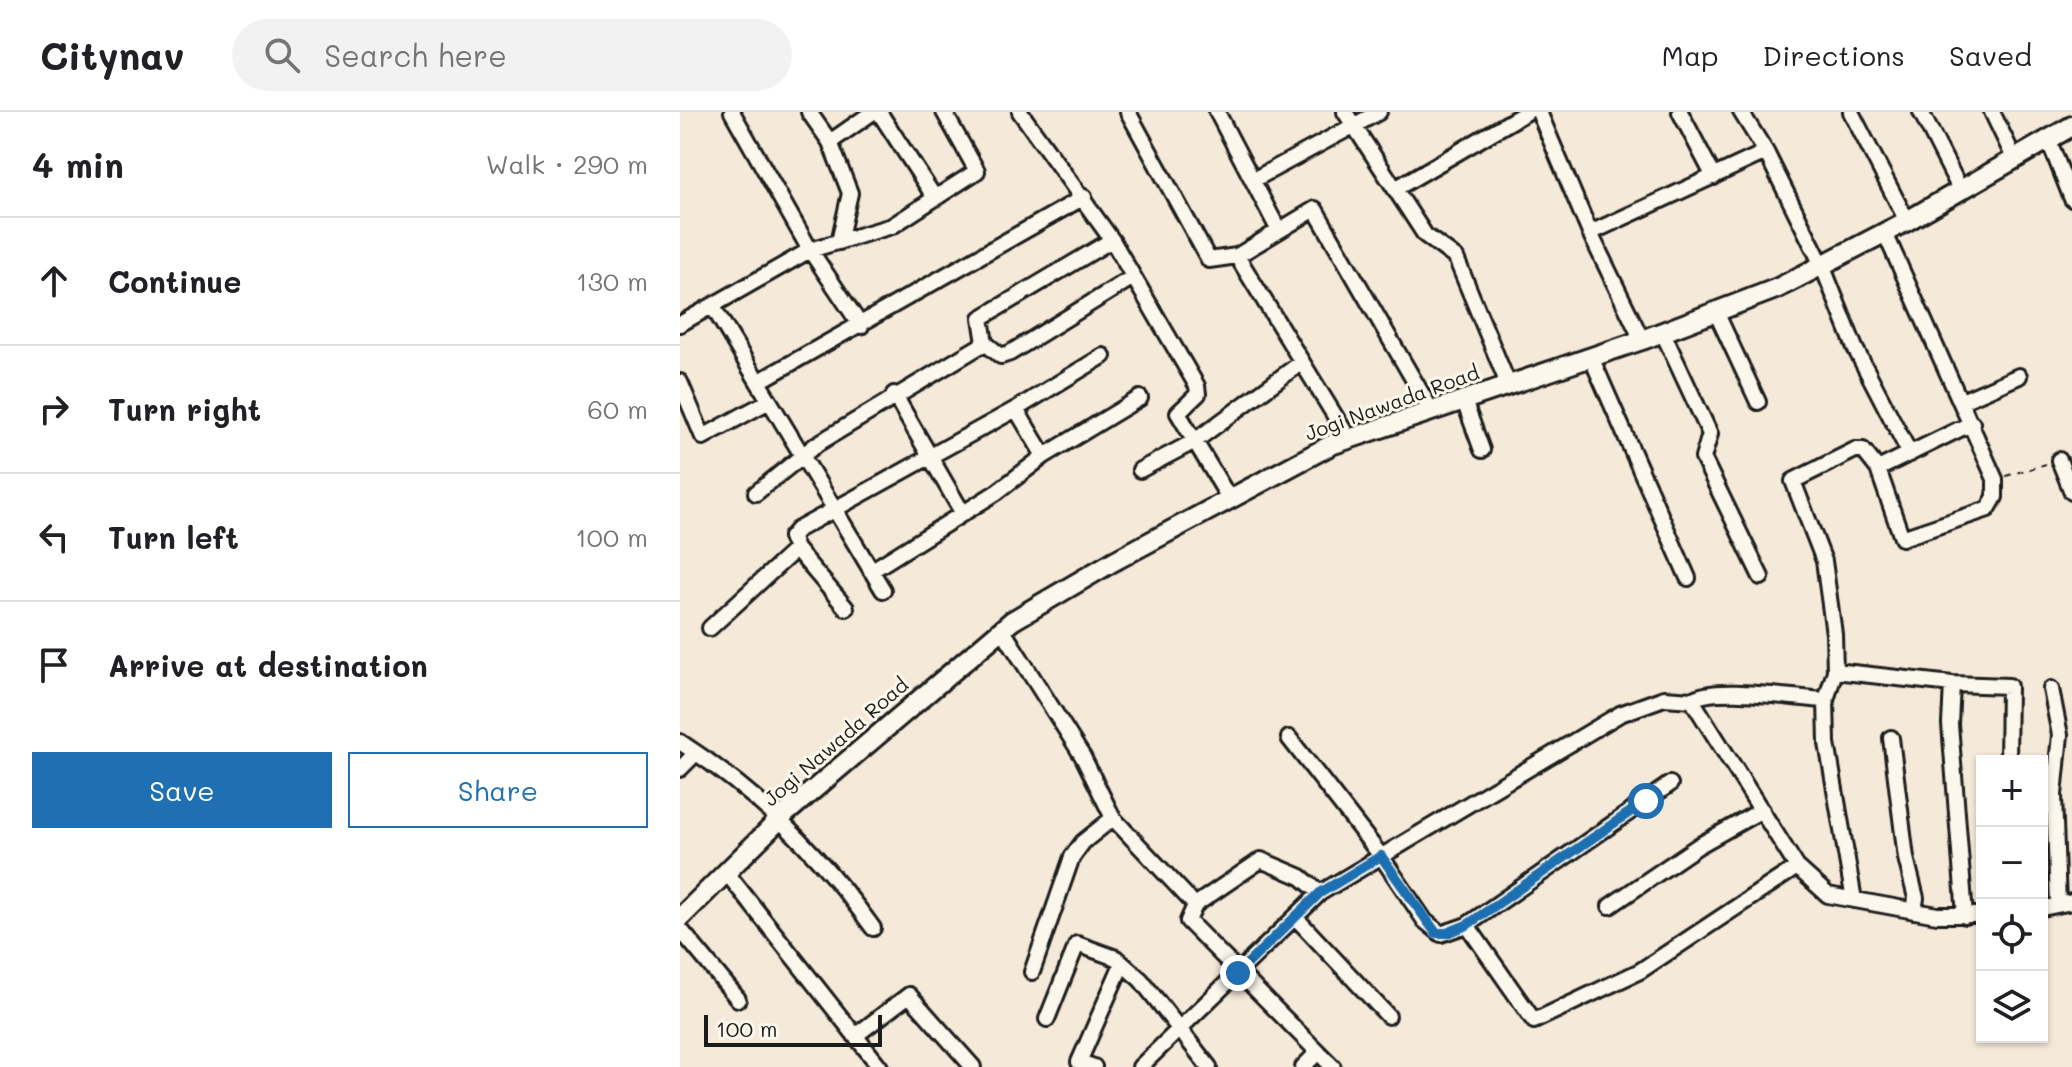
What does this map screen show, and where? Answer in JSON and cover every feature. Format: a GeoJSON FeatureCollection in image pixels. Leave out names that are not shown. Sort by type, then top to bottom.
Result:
{"type":"FeatureCollection","features":[{"type":"Feature","properties":{"kind":"street"},"geometry":{"type":"LineString","coordinates":[[732,112],[810,250],[861,326]]}},
{"type":"Feature","properties":{"kind":"street"},"geometry":{"type":"LineString","coordinates":[[809,112],[830,142],[850,193],[839,242]]}},
{"type":"Feature","properties":{"kind":"street"},"geometry":{"type":"LineString","coordinates":[[830,142],[876,112],[935,198]]}},
{"type":"Feature","properties":{"kind":"street"},"geometry":{"type":"LineString","coordinates":[[680,324],[810,250],[892,226],[977,171],[944,112]]}},
{"type":"Feature","properties":{"kind":"street"},"geometry":{"type":"LineString","coordinates":[[1020,112],[1112,240],[1197,386],[1198,394],[1178,413],[1229,498]]}},
{"type":"Feature","properties":{"kind":"street"},"geometry":{"type":"LineString","coordinates":[[1128,112],[1209,260],[1237,256],[1315,209],[1431,410]]}},
{"type":"Feature","properties":{"kind":"street"},"geometry":{"type":"LineString","coordinates":[[1217,112],[1255,179],[1278,229]]}},
{"type":"Feature","properties":{"kind":"street"},"geometry":{"type":"LineString","coordinates":[[1345,112],[1425,235],[1456,258],[1508,384]]}},
{"type":"Feature","properties":{"kind":"street"},"geometry":{"type":"LineString","coordinates":[[1255,179],[1379,112]]}},
{"type":"Feature","properties":{"kind":"street"},"geometry":{"type":"LineString","coordinates":[[1395,189],[1527,112]]}},
{"type":"Feature","properties":{"kind":"street"},"geometry":{"type":"LineString","coordinates":[[1539,112],[1590,233],[1642,340]]}},
{"type":"Feature","properties":{"kind":"street"},"geometry":{"type":"LineString","coordinates":[[1680,112],[1714,177]]}},
{"type":"Feature","properties":{"kind":"street"},"geometry":{"type":"LineString","coordinates":[[1741,112],[1766,152],[1822,265],[1855,348],[1910,454]]}},
{"type":"Feature","properties":{"kind":"street"},"geometry":{"type":"LineString","coordinates":[[1851,112],[1907,221]]}},
{"type":"Feature","properties":{"kind":"street"},"geometry":{"type":"LineString","coordinates":[[1921,112],[1961,191]]}},
{"type":"Feature","properties":{"kind":"street"},"geometry":{"type":"LineString","coordinates":[[1992,112],[2015,160]]}},
{"type":"Feature","properties":{"kind":"street","name":"Jogi Nawada Road"},"geometry":{"type":"LineString","coordinates":[[680,918],[780,819],[1002,629],[1101,568],[1229,498],[1349,439],[1663,333],[1778,288],[1885,233],[2049,141],[2069,122]]}},
{"type":"Feature","properties":{"kind":"street"},"geometry":{"type":"LineString","coordinates":[[2049,141],[2072,199]]}},
{"type":"Feature","properties":{"kind":"street"},"geometry":{"type":"LineString","coordinates":[[1590,233],[1766,152]]}},
{"type":"Feature","properties":{"kind":"street"},"geometry":{"type":"LineString","coordinates":[[758,382],[1084,197]]}},
{"type":"Feature","properties":{"kind":"street"},"geometry":{"type":"LineString","coordinates":[[1854,900],[1827,743],[1826,700],[1835,671],[1834,634],[1824,561],[1793,481],[1855,450],[1863,450],[1878,469],[1879,481],[1902,538],[1988,509],[1995,497],[1995,479],[1972,423],[1885,233]]}},
{"type":"Feature","properties":{"kind":"street"},"geometry":{"type":"LineString","coordinates":[[1112,240],[981,318],[985,343],[1001,356],[1010,353],[1133,277]]}},
{"type":"Feature","properties":{"kind":"street"},"geometry":{"type":"LineString","coordinates":[[1237,256],[1349,439]]}},
{"type":"Feature","properties":{"kind":"street"},"geometry":{"type":"LineString","coordinates":[[713,307],[883,590]]}},
{"type":"Feature","properties":{"kind":"street"},"geometry":{"type":"LineString","coordinates":[[1716,312],[1758,402]]}},
{"type":"Feature","properties":{"kind":"street"},"geometry":{"type":"LineString","coordinates":[[1663,333],[1710,434],[1703,458],[1761,577]]}},
{"type":"Feature","properties":{"kind":"street"},"geometry":{"type":"LineString","coordinates":[[756,493],[802,456],[894,394],[985,343]]}},
{"type":"Feature","properties":{"kind":"street"},"geometry":{"type":"LineString","coordinates":[[846,608],[796,549],[791,537],[797,530],[1016,409],[1103,356]]}},
{"type":"Feature","properties":{"kind":"street"},"geometry":{"type":"LineString","coordinates":[[1591,357],[1688,578]]}},
{"type":"Feature","properties":{"kind":"street"},"geometry":{"type":"LineString","coordinates":[[1140,470],[1195,441],[1302,362]]}},
{"type":"Feature","properties":{"kind":"street"},"geometry":{"type":"LineString","coordinates":[[1962,401],[2019,376]]}},
{"type":"Feature","properties":{"kind":"street"},"geometry":{"type":"LineString","coordinates":[[680,382],[703,437],[769,401]]}},
{"type":"Feature","properties":{"kind":"street"},"geometry":{"type":"LineString","coordinates":[[894,394],[962,512]]}},
{"type":"Feature","properties":{"kind":"street"},"geometry":{"type":"LineString","coordinates":[[871,571],[1044,456],[1140,398]]}},
{"type":"Feature","properties":{"kind":"street"},"geometry":{"type":"LineString","coordinates":[[1463,398],[1482,450]]}},
{"type":"Feature","properties":{"kind":"street"},"geometry":{"type":"LineString","coordinates":[[1016,409],[1044,456]]}},
{"type":"Feature","properties":{"kind":"street"},"geometry":{"type":"LineString","coordinates":[[1878,469],[1972,423]]}},
{"type":"Feature","properties":{"kind":"street"},"geometry":{"type":"LineString","coordinates":[[2059,460],[2072,492]]}},
{"type":"Feature","properties":{"kind":"street"},"geometry":{"type":"LineString","coordinates":[[710,628],[796,549]]}},
{"type":"Feature","properties":{"kind":"street"},"geometry":{"type":"LineString","coordinates":[[1002,629],[1083,757],[1113,818],[1195,905]]}},
{"type":"Feature","properties":{"kind":"street"},"geometry":{"type":"LineString","coordinates":[[1835,671],[1952,684],[2009,686],[2008,755]]}},
{"type":"Feature","properties":{"kind":"street"},"geometry":{"type":"LineString","coordinates":[[1952,684],[1950,724],[1965,916]]}},
{"type":"Feature","properties":{"kind":"street"},"geometry":{"type":"LineString","coordinates":[[2051,689],[2060,735],[2054,795],[2065,903]]}},
{"type":"Feature","properties":{"kind":"street"},"geometry":{"type":"LineString","coordinates":[[1140,1067],[1297,919],[1320,893],[1620,714],[1664,698],[1692,700],[1698,695],[1717,693],[1826,700]]}},
{"type":"Feature","properties":{"kind":"street"},"geometry":{"type":"LineString","coordinates":[[1692,700],[1797,867],[1828,895],[1914,911],[1976,915]]}},
{"type":"Feature","properties":{"kind":"street"},"geometry":{"type":"LineString","coordinates":[[1289,738],[1381,856],[1436,933],[1447,933],[1467,925],[1670,784]]}},
{"type":"Feature","properties":{"kind":"street"},"geometry":{"type":"LineString","coordinates":[[1891,738],[1906,858],[1916,898],[1914,911]]}},
{"type":"Feature","properties":{"kind":"street"},"geometry":{"type":"LineString","coordinates":[[680,742],[729,774],[780,819],[837,880],[873,928]]}},
{"type":"Feature","properties":{"kind":"street"},"geometry":{"type":"LineString","coordinates":[[680,769],[696,753]]}},
{"type":"Feature","properties":{"kind":"street"},"geometry":{"type":"LineString","coordinates":[[1610,906],[1698,846],[1762,810]]}},
{"type":"Feature","properties":{"kind":"street"},"geometry":{"type":"LineString","coordinates":[[1032,972],[1072,857],[1083,842],[1113,818]]}},
{"type":"Feature","properties":{"kind":"street"},"geometry":{"type":"LineString","coordinates":[[1320,893],[1301,877],[1261,860],[1195,905],[1188,921],[1194,931],[1333,1067]]}},
{"type":"Feature","properties":{"kind":"street"},"geometry":{"type":"LineString","coordinates":[[1467,925],[1534,1021],[1640,971],[1797,867]]}},
{"type":"Feature","properties":{"kind":"street"},"geometry":{"type":"LineString","coordinates":[[726,872],[880,1067]]}},
{"type":"Feature","properties":{"kind":"street"},"geometry":{"type":"LineString","coordinates":[[1297,919],[1388,1016]]}},
{"type":"Feature","properties":{"kind":"street"},"geometry":{"type":"LineString","coordinates":[[680,929],[738,999]]}},
{"type":"Feature","properties":{"kind":"street"},"geometry":{"type":"LineString","coordinates":[[1047,1019],[1077,944],[1116,958],[1141,980],[1209,1067]]}},
{"type":"Feature","properties":{"kind":"street"},"geometry":{"type":"LineString","coordinates":[[1094,1067],[1079,1062],[1122,964]]}},
{"type":"Feature","properties":{"kind":"street"},"geometry":{"type":"LineString","coordinates":[[855,1036],[909,995],[973,1067]]}},
{"type":"Feature","properties":{"kind":"street"},"geometry":{"type":"LineString","coordinates":[[1303,1067],[1318,1052]]}},
{"type":"Feature","properties":{"kind":"path"},"geometry":{"type":"LineString","coordinates":[[1995,479],[2059,460]]}},
{"type":"Feature","properties":{"kind":"route"},"geometry":{"type":"LineString","coordinates":[[1238,973],[1297,919],[1320,893],[1381,856],[1425,921],[1436,933],[1447,933],[1467,925],[1646,801]]}}]}
